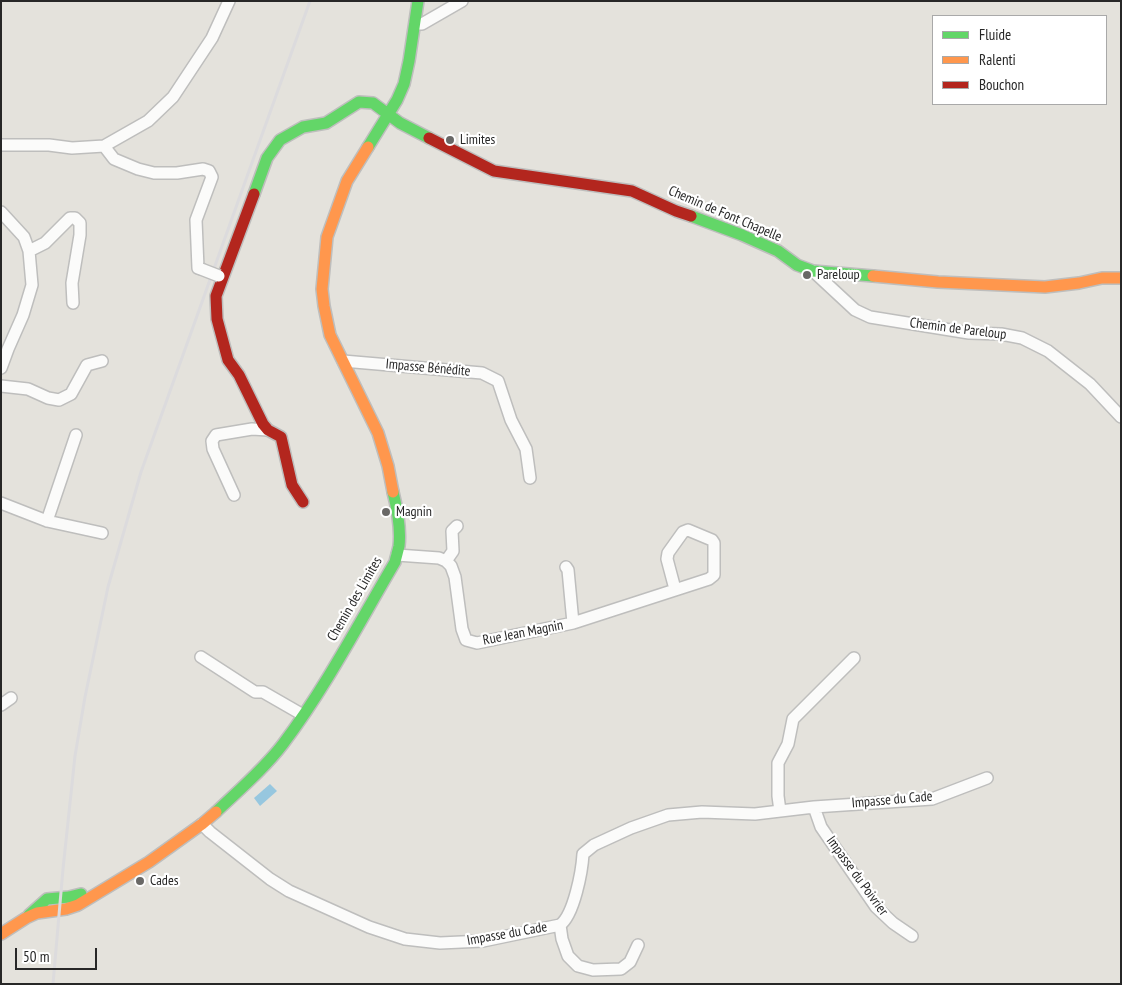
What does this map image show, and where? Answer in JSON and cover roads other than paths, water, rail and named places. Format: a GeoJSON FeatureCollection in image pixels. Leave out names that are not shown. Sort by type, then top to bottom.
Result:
{"type":"FeatureCollection","features":[{"type":"Feature","properties":{"kind":"street"},"geometry":{"type":"LineString","coordinates":[[1,145],[50,145],[72,148],[104,146],[148,120],[173,97],[212,38],[229,1]]}},
{"type":"Feature","properties":{"kind":"street","name":"Chemin des Limites"},"geometry":{"type":"LineString","coordinates":[[1,934],[26,918],[48,899],[73,897],[116,881],[175,844],[202,824],[264,765],[282,745],[326,680],[395,562],[399,537],[396,504],[388,466],[378,432],[330,335],[322,289],[327,237],[347,182],[397,100],[404,84],[418,1]]}},
{"type":"Feature","properties":{"kind":"street"},"geometry":{"type":"LineString","coordinates":[[415,24],[422,24],[462,1]]}},
{"type":"Feature","properties":{"kind":"street","name":"Chemin de Font Chapelle"},"geometry":{"type":"LineString","coordinates":[[268,430],[263,424],[240,375],[228,360],[217,319],[216,296],[221,277],[267,158],[280,140],[303,127],[326,123],[359,102],[373,103],[400,123],[494,171],[606,186],[632,192],[742,235],[778,251],[797,265],[813,271],[938,282],[1045,287],[1102,278],[1121,278]]}},
{"type":"Feature","properties":{"kind":"street"},"geometry":{"type":"LineString","coordinates":[[104,146],[114,159],[138,169],[154,173],[177,173],[204,169],[209,171],[212,177],[196,220],[198,268],[221,277]]}},
{"type":"Feature","properties":{"kind":"street"},"geometry":{"type":"LineString","coordinates":[[1,212],[24,237],[29,251],[32,285],[23,315],[1,368]]}},
{"type":"Feature","properties":{"kind":"street"},"geometry":{"type":"LineString","coordinates":[[29,251],[45,243],[70,218],[76,218],[80,223],[80,235],[72,284],[73,303]]}},
{"type":"Feature","properties":{"kind":"street","name":"Chemin de Pareloup"},"geometry":{"type":"LineString","coordinates":[[813,271],[855,310],[870,317],[969,333],[1002,334],[1022,338],[1048,351],[1090,384],[1121,417]]}},
{"type":"Feature","properties":{"kind":"street"},"geometry":{"type":"LineString","coordinates":[[1,386],[28,389],[48,398],[58,400],[71,394],[87,365],[102,361]]}},
{"type":"Feature","properties":{"kind":"street","name":"Impasse Bénédite"},"geometry":{"type":"LineString","coordinates":[[343,361],[482,373],[498,381],[511,420],[526,448],[530,478]]}},
{"type":"Feature","properties":{"kind":"street"},"geometry":{"type":"LineString","coordinates":[[234,494],[213,449],[212,441],[216,435],[252,429],[268,430],[281,437],[292,485],[303,502]]}},
{"type":"Feature","properties":{"kind":"street"},"geometry":{"type":"LineString","coordinates":[[46,521],[76,435]]}},
{"type":"Feature","properties":{"kind":"street"},"geometry":{"type":"LineString","coordinates":[[1,503],[46,521],[102,533]]}},
{"type":"Feature","properties":{"kind":"street"},"geometry":{"type":"LineString","coordinates":[[397,555],[439,558],[446,561],[453,551],[452,532],[457,526]]}},
{"type":"Feature","properties":{"kind":"street","name":"Rue Jean Magnin"},"geometry":{"type":"LineString","coordinates":[[446,561],[451,566],[455,577],[462,629],[466,640],[477,643],[573,623],[709,579],[714,575],[714,543],[712,540],[688,530],[683,532],[668,553],[667,559],[675,589]]}},
{"type":"Feature","properties":{"kind":"street","name":"Rue Jean Magnin"},"geometry":{"type":"LineString","coordinates":[[566,567],[568,570],[573,623]]}},
{"type":"Feature","properties":{"kind":"street"},"geometry":{"type":"LineString","coordinates":[[201,657],[255,692],[263,692],[303,715]]}},
{"type":"Feature","properties":{"kind":"street"},"geometry":{"type":"LineString","coordinates":[[780,811],[778,763],[788,744],[793,719],[854,658]]}},
{"type":"Feature","properties":{"kind":"street","name":"Impasse du Cade"},"geometry":{"type":"LineString","coordinates":[[202,824],[270,879],[289,891],[369,927],[405,939],[440,943],[483,941],[560,925],[564,922],[570,911],[578,885],[583,854],[594,846],[631,828],[668,815],[702,812],[755,814],[814,807],[932,799],[987,778]]}},
{"type":"Feature","properties":{"kind":"street","name":"Impasse du Poivrier"},"geometry":{"type":"LineString","coordinates":[[814,807],[821,827],[876,907],[893,923],[912,936]]}},
{"type":"Feature","properties":{"kind":"street"},"geometry":{"type":"LineString","coordinates":[[560,925],[562,939],[568,956],[578,966],[593,970],[621,969],[630,962],[638,944]]}},
{"type":"Feature","properties":{"kind":"water"},"geometry":{"type":"Polygon","coordinates":[[[270,784],[277,791],[260,806],[254,798],[270,784]]]}},
{"type":"Feature","properties":{"kind":"railway"},"geometry":{"type":"LineString","coordinates":[[53,984],[75,756],[108,587],[141,472],[310,1]]}},
{"type":"Feature","properties":{"kind":"place","name":"Limites"},"geometry":{"type":"Point","coordinates":[450,140]}},
{"type":"Feature","properties":{"kind":"place","name":"Pareloup"},"geometry":{"type":"Point","coordinates":[807,275]}},
{"type":"Feature","properties":{"kind":"place","name":"Magnin"},"geometry":{"type":"Point","coordinates":[386,512]}},
{"type":"Feature","properties":{"kind":"place","name":"Cades"},"geometry":{"type":"Point","coordinates":[140,881]}}]}
